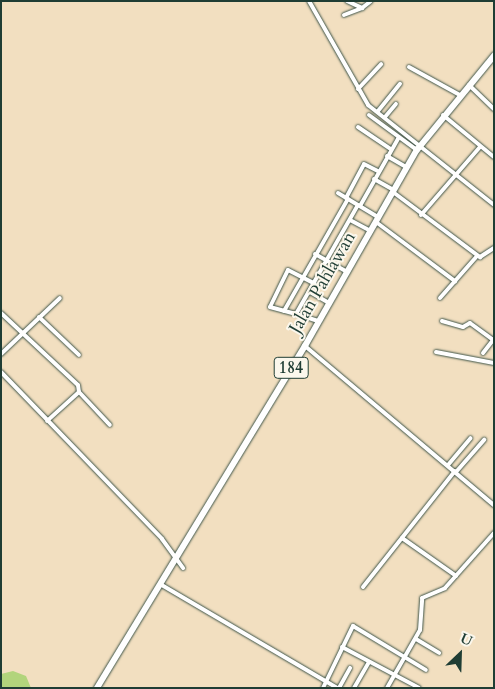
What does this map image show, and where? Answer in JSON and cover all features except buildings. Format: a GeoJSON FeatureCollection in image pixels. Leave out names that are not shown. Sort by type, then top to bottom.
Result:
{"type":"FeatureCollection","features":[{"type":"Feature","properties":{"kind":"main road","name":"Jalan Pahlawan"},"geometry":{"type":"LineString","coordinates":[[97,688],[305,346],[406,167],[443,115],[494,57]]}},
{"type":"Feature","properties":{"kind":"street"},"geometry":{"type":"LineString","coordinates":[[309,1],[358,89],[378,111],[418,148]]}},
{"type":"Feature","properties":{"kind":"street"},"geometry":{"type":"LineString","coordinates":[[347,1],[362,8]]}},
{"type":"Feature","properties":{"kind":"street"},"geometry":{"type":"LineString","coordinates":[[344,15],[362,8],[372,1]]}},
{"type":"Feature","properties":{"kind":"street"},"geometry":{"type":"LineString","coordinates":[[358,89],[381,64]]}},
{"type":"Feature","properties":{"kind":"street"},"geometry":{"type":"LineString","coordinates":[[409,67],[460,95]]}},
{"type":"Feature","properties":{"kind":"street"},"geometry":{"type":"LineString","coordinates":[[378,111],[400,84]]}},
{"type":"Feature","properties":{"kind":"street"},"geometry":{"type":"LineString","coordinates":[[469,85],[494,110]]}},
{"type":"Feature","properties":{"kind":"street"},"geometry":{"type":"LineString","coordinates":[[385,117],[396,104]]}},
{"type":"Feature","properties":{"kind":"street"},"geometry":{"type":"LineString","coordinates":[[369,114],[456,174],[494,205]]}},
{"type":"Feature","properties":{"kind":"street"},"geometry":{"type":"LineString","coordinates":[[443,115],[494,157]]}},
{"type":"Feature","properties":{"kind":"street"},"geometry":{"type":"LineString","coordinates":[[358,127],[391,149]]}},
{"type":"Feature","properties":{"kind":"street"},"geometry":{"type":"LineString","coordinates":[[296,314],[315,284],[378,171],[400,137]]}},
{"type":"Feature","properties":{"kind":"street"},"geometry":{"type":"LineString","coordinates":[[421,215],[480,147]]}},
{"type":"Feature","properties":{"kind":"street"},"geometry":{"type":"LineString","coordinates":[[387,156],[406,167]]}},
{"type":"Feature","properties":{"kind":"street"},"geometry":{"type":"LineString","coordinates":[[284,311],[301,276],[347,199],[364,164],[378,171]]}},
{"type":"Feature","properties":{"kind":"street"},"geometry":{"type":"LineString","coordinates":[[374,179],[393,191],[421,215],[477,256],[482,258],[494,248]]}},
{"type":"Feature","properties":{"kind":"street"},"geometry":{"type":"LineString","coordinates":[[338,193],[377,219],[455,281]]}},
{"type":"Feature","properties":{"kind":"street"},"geometry":{"type":"LineString","coordinates":[[350,220],[370,231]]}},
{"type":"Feature","properties":{"kind":"street"},"geometry":{"type":"LineString","coordinates":[[315,254],[347,272]]}},
{"type":"Feature","properties":{"kind":"street"},"geometry":{"type":"LineString","coordinates":[[440,298],[477,256]]}},
{"type":"Feature","properties":{"kind":"street"},"geometry":{"type":"LineString","coordinates":[[315,284],[289,269],[275,293],[270,307],[318,321]]}},
{"type":"Feature","properties":{"kind":"street"},"geometry":{"type":"LineString","coordinates":[[310,292],[329,303]]}},
{"type":"Feature","properties":{"kind":"street"},"geometry":{"type":"LineString","coordinates":[[1,354],[60,298]]}},
{"type":"Feature","properties":{"kind":"street"},"geometry":{"type":"LineString","coordinates":[[1,313],[78,386],[78,392],[110,425]]}},
{"type":"Feature","properties":{"kind":"street"},"geometry":{"type":"LineString","coordinates":[[40,317],[79,355]]}},
{"type":"Feature","properties":{"kind":"street"},"geometry":{"type":"LineString","coordinates":[[442,320],[463,327],[470,323],[493,340],[483,353]]}},
{"type":"Feature","properties":{"kind":"street"},"geometry":{"type":"LineString","coordinates":[[305,346],[448,465],[494,506]]}},
{"type":"Feature","properties":{"kind":"street"},"geometry":{"type":"LineString","coordinates":[[436,352],[494,363]]}},
{"type":"Feature","properties":{"kind":"street"},"geometry":{"type":"LineString","coordinates":[[1,372],[162,539],[174,559],[183,568]]}},
{"type":"Feature","properties":{"kind":"street"},"geometry":{"type":"LineString","coordinates":[[48,421],[78,392]]}},
{"type":"Feature","properties":{"kind":"street"},"geometry":{"type":"LineString","coordinates":[[448,465],[471,438]]}},
{"type":"Feature","properties":{"kind":"street"},"geometry":{"type":"LineString","coordinates":[[363,587],[455,472],[484,440]]}},
{"type":"Feature","properties":{"kind":"street"},"geometry":{"type":"LineString","coordinates":[[389,687],[395,673],[416,639],[422,598],[446,588],[494,533]]}},
{"type":"Feature","properties":{"kind":"street"},"geometry":{"type":"LineString","coordinates":[[402,538],[456,576]]}},
{"type":"Feature","properties":{"kind":"street"},"geometry":{"type":"LineString","coordinates":[[160,584],[338,688],[350,668]]}},
{"type":"Feature","properties":{"kind":"street"},"geometry":{"type":"LineString","coordinates":[[323,688],[354,626],[426,670]]}},
{"type":"Feature","properties":{"kind":"street"},"geometry":{"type":"LineString","coordinates":[[416,639],[439,653]]}},
{"type":"Feature","properties":{"kind":"street"},"geometry":{"type":"LineString","coordinates":[[342,648],[395,673],[419,688]]}},
{"type":"Feature","properties":{"kind":"street"},"geometry":{"type":"LineString","coordinates":[[354,688],[369,662]]}},
{"type":"Feature","properties":{"kind":"street"},"geometry":{"type":"LineString","coordinates":[[407,688],[410,682]]}},
{"type":"Feature","properties":{"kind":"green space"},"geometry":{"type":"Polygon","coordinates":[[[13,671],[26,676],[31,688],[1,688],[1,674],[13,671]]]}}]}
